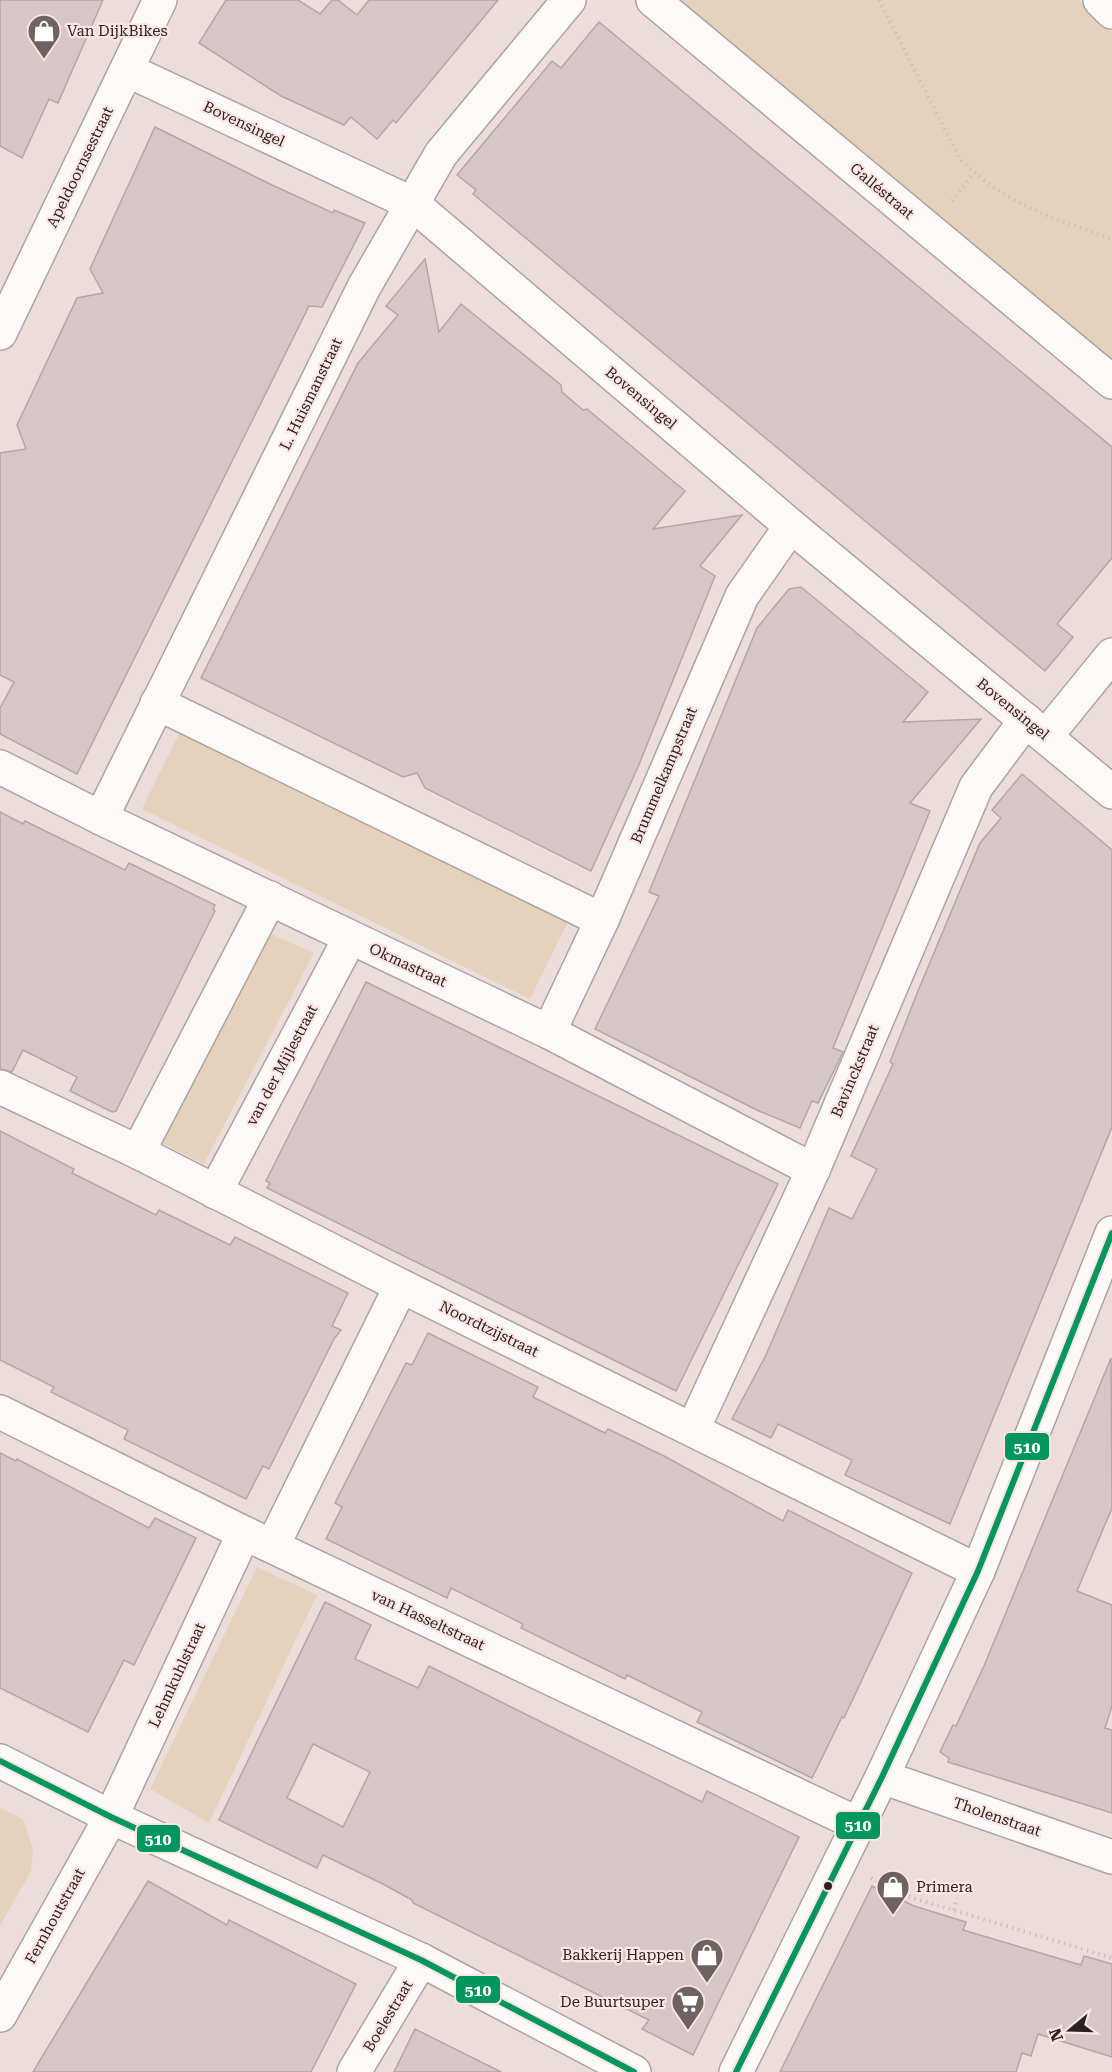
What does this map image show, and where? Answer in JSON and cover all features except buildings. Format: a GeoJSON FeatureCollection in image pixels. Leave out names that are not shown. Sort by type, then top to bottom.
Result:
{"type":"FeatureCollection","features":[{"type":"Feature","properties":{"kind":"street","name":"Apeldoornsestraat"},"geometry":{"type":"LineString","coordinates":[[0,333],[159,0]]}},
{"type":"Feature","properties":{"kind":"street","name":"L. Huismanstraat"},"geometry":{"type":"LineString","coordinates":[[101,818],[364,287],[441,154],[569,0]]}},
{"type":"Feature","properties":{"kind":"street","name":"Galléstraat"},"geometry":{"type":"LineString","coordinates":[[652,0],[1112,382]]}},
{"type":"Feature","properties":{"kind":"street"},"geometry":{"type":"LineString","coordinates":[[1100,0],[1112,12]]}},
{"type":"Feature","properties":{"kind":"street","name":"Bovensingel"},"geometry":{"type":"LineString","coordinates":[[127,70],[413,204],[791,526],[1112,792]]}},
{"type":"Feature","properties":{"kind":"street","name":"Brummelkampstraat"},"geometry":{"type":"LineString","coordinates":[[549,1032],[602,920],[742,596],[791,526]]}},
{"type":"Feature","properties":{"kind":"street"},"geometry":{"type":"LineString","coordinates":[[1036,728],[1112,656]]}},
{"type":"Feature","properties":{"kind":"street"},"geometry":{"type":"LineString","coordinates":[[157,703],[602,920]]}},
{"type":"Feature","properties":{"kind":"street","name":"Bavinckstraat"},"geometry":{"type":"LineString","coordinates":[[693,1429],[813,1170],[976,787],[1036,728]]}},
{"type":"Feature","properties":{"kind":"street","name":"Okmastraat"},"geometry":{"type":"LineString","coordinates":[[0,767],[101,818],[549,1032],[813,1170]]}},
{"type":"Feature","properties":{"kind":"street"},"geometry":{"type":"LineString","coordinates":[[138,1152],[270,898]]}},
{"type":"Feature","properties":{"kind":"street","name":"van der Mijlestraat"},"geometry":{"type":"LineString","coordinates":[[215,1192],[350,938]]}},
{"type":"Feature","properties":{"kind":"street","name":"Noordtzijstraat"},"geometry":{"type":"LineString","coordinates":[[0,1087],[138,1152],[401,1286],[978,1571]]}},
{"type":"Feature","properties":{"kind":"street"},"geometry":{"type":"LineString","coordinates":[[736,2072],[882,1777],[978,1571],[1112,1233]]}},
{"type":"Feature","properties":{"kind":"street","name":"Lehmkuhlstraat"},"geometry":{"type":"LineString","coordinates":[[111,1817],[258,1539],[401,1286]]}},
{"type":"Feature","properties":{"kind":"street","name":"van Hasseltstraat"},"geometry":{"type":"LineString","coordinates":[[0,1412],[258,1539],[858,1824]]}},
{"type":"Feature","properties":{"kind":"street"},"geometry":{"type":"LineString","coordinates":[[0,1761],[111,1817],[421,1960],[634,2072]]}},
{"type":"Feature","properties":{"kind":"street","name":"Tholenstraat"},"geometry":{"type":"LineString","coordinates":[[882,1777],[1112,1857]]}},
{"type":"Feature","properties":{"kind":"street","name":"Fernhoutstraat"},"geometry":{"type":"LineString","coordinates":[[0,2015],[111,1817]]}},
{"type":"Feature","properties":{"kind":"street","name":"Boelestraat"},"geometry":{"type":"LineString","coordinates":[[354,2072],[421,1960]]}},
{"type":"Feature","properties":{"kind":"path"},"geometry":{"type":"LineString","coordinates":[[879,0],[960,159],[974,173],[1021,206],[1112,239]]}},
{"type":"Feature","properties":{"kind":"path"},"geometry":{"type":"LineString","coordinates":[[839,1862],[910,1897],[1112,1958]]}},
{"type":"Feature","properties":{"kind":"path"},"geometry":{"type":"LineString","coordinates":[[954,1910],[957,1898]]}},
{"type":"Feature","properties":{"kind":"shaded area"},"geometry":{"type":"Polygon","coordinates":[[[676,0],[1078,0],[1112,33],[1112,367],[676,0]]]}},
{"type":"Feature","properties":{"kind":"shaded area"},"geometry":{"type":"Polygon","coordinates":[[[180,732],[568,922],[530,999],[142,809],[180,732]]]}},
{"type":"Feature","properties":{"kind":"shaded area"},"geometry":{"type":"Polygon","coordinates":[[[269,933],[314,953],[204,1164],[163,1143],[269,933]]]}},
{"type":"Feature","properties":{"kind":"shaded area"},"geometry":{"type":"Polygon","coordinates":[[[257,1567],[317,1595],[209,1823],[150,1789],[257,1567]]]}},
{"type":"Feature","properties":{"kind":"shaded area"},"geometry":{"type":"Polygon","coordinates":[[[0,1808],[23,1819],[33,1849],[31,1871],[0,1926],[0,1808]]]}},
{"type":"Feature","properties":{"kind":"transit line","name":"510"},"geometry":{"type":"LineString","coordinates":[[736,2072],[882,1777],[978,1571],[1112,1233]]}},
{"type":"Feature","properties":{"kind":"transit line","name":"510"},"geometry":{"type":"LineString","coordinates":[[0,1761],[111,1817],[421,1960],[634,2072]]}},
{"type":"Feature","properties":{"kind":"place","name":"Van DijkBikes"},"geometry":{"type":"Point","coordinates":[44,60]}},
{"type":"Feature","properties":{"kind":"place","name":"Primera"},"geometry":{"type":"Point","coordinates":[893,1916]}},
{"type":"Feature","properties":{"kind":"place","name":"Bakkerij Happen"},"geometry":{"type":"Point","coordinates":[707,1984]}},
{"type":"Feature","properties":{"kind":"place","name":"De Buurtsuper"},"geometry":{"type":"Point","coordinates":[688,2031]}}]}
